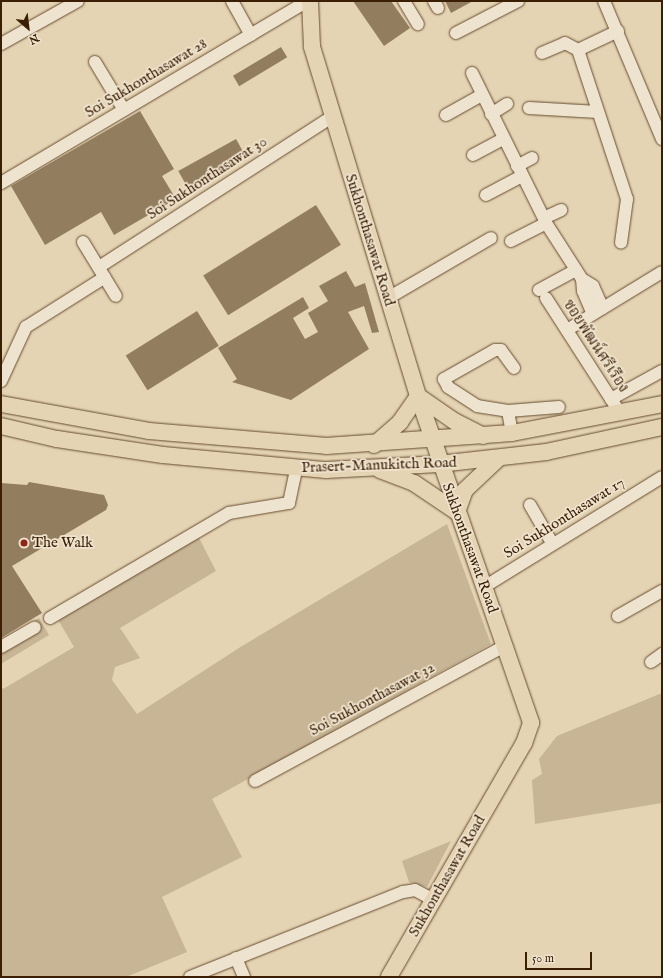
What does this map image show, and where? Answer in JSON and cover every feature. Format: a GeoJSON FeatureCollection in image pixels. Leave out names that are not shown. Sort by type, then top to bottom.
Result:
{"type":"FeatureCollection","features":[{"type":"Feature","properties":{"kind":"main road","name":"Sukhonthasawat Road"},"geometry":{"type":"LineString","coordinates":[[309,1],[312,46],[431,441],[505,646],[531,723],[524,743],[432,899],[389,977]]}},
{"type":"Feature","properties":{"kind":"main road"},"geometry":{"type":"LineString","coordinates":[[374,445],[400,422],[418,396],[454,421],[484,436]]}},
{"type":"Feature","properties":{"kind":"main road","name":"Prasert-Manukitch Road"},"geometry":{"type":"LineString","coordinates":[[1,404],[156,432],[326,446],[374,445],[512,433],[540,429],[662,404]]}},
{"type":"Feature","properties":{"kind":"main road","name":"Prasert-Manukitch Road"},"geometry":{"type":"LineString","coordinates":[[1,426],[124,450],[296,469],[326,470],[439,464],[546,452],[662,427]]}},
{"type":"Feature","properties":{"kind":"main road"},"geometry":{"type":"LineString","coordinates":[[540,429],[546,452]]}},
{"type":"Feature","properties":{"kind":"main road"},"geometry":{"type":"LineString","coordinates":[[326,446],[326,470]]}},
{"type":"Feature","properties":{"kind":"main road"},"geometry":{"type":"LineString","coordinates":[[377,468],[414,483],[457,512],[465,490],[499,458]]}},
{"type":"Feature","properties":{"kind":"street"},"geometry":{"type":"LineString","coordinates":[[1,44],[78,1]]}},
{"type":"Feature","properties":{"kind":"street"},"geometry":{"type":"LineString","coordinates":[[232,1],[251,35]]}},
{"type":"Feature","properties":{"kind":"street","name":"Soi Sukhonthasawat 28"},"geometry":{"type":"LineString","coordinates":[[1,183],[309,1]]}},
{"type":"Feature","properties":{"kind":"street"},"geometry":{"type":"LineString","coordinates":[[404,1],[418,24]]}},
{"type":"Feature","properties":{"kind":"street"},"geometry":{"type":"LineString","coordinates":[[456,33],[518,1]]}},
{"type":"Feature","properties":{"kind":"street"},"geometry":{"type":"LineString","coordinates":[[604,1],[618,31],[662,139]]}},
{"type":"Feature","properties":{"kind":"street"},"geometry":{"type":"LineString","coordinates":[[578,50],[618,31]]}},
{"type":"Feature","properties":{"kind":"street"},"geometry":{"type":"LineString","coordinates":[[542,53],[565,43],[578,50],[627,199],[621,243]]}},
{"type":"Feature","properties":{"kind":"street"},"geometry":{"type":"LineString","coordinates":[[95,62],[124,110]]}},
{"type":"Feature","properties":{"kind":"street"},"geometry":{"type":"LineString","coordinates":[[472,73],[503,139],[545,220],[579,274],[583,291],[598,311]]}},
{"type":"Feature","properties":{"kind":"street"},"geometry":{"type":"LineString","coordinates":[[446,115],[482,95]]}},
{"type":"Feature","properties":{"kind":"street"},"geometry":{"type":"LineString","coordinates":[[491,114],[507,104]]}},
{"type":"Feature","properties":{"kind":"street"},"geometry":{"type":"LineString","coordinates":[[529,108],[598,112]]}},
{"type":"Feature","properties":{"kind":"street","name":"Soi Sukhonthasawat 30"},"geometry":{"type":"LineString","coordinates":[[1,382],[26,328],[102,272],[333,116]]}},
{"type":"Feature","properties":{"kind":"street"},"geometry":{"type":"LineString","coordinates":[[473,155],[503,139]]}},
{"type":"Feature","properties":{"kind":"street"},"geometry":{"type":"LineString","coordinates":[[486,195],[520,171],[532,158]]}},
{"type":"Feature","properties":{"kind":"street"},"geometry":{"type":"LineString","coordinates":[[511,241],[561,210]]}},
{"type":"Feature","properties":{"kind":"street"},"geometry":{"type":"LineString","coordinates":[[388,298],[491,238]]}},
{"type":"Feature","properties":{"kind":"street"},"geometry":{"type":"LineString","coordinates":[[83,242],[116,296]]}},
{"type":"Feature","properties":{"kind":"street"},"geometry":{"type":"LineString","coordinates":[[567,330],[662,272]]}},
{"type":"Feature","properties":{"kind":"street","name":"ซอยพัฒน์ศรีเรือง"},"geometry":{"type":"LineString","coordinates":[[579,274],[542,294],[620,413]]}},
{"type":"Feature","properties":{"kind":"street"},"geometry":{"type":"LineString","coordinates":[[514,368],[501,350],[495,350],[444,379],[448,387],[477,406],[508,411],[559,407]]}},
{"type":"Feature","properties":{"kind":"street"},"geometry":{"type":"LineString","coordinates":[[611,399],[662,372]]}},
{"type":"Feature","properties":{"kind":"street"},"geometry":{"type":"LineString","coordinates":[[508,411],[512,433]]}},
{"type":"Feature","properties":{"kind":"street"},"geometry":{"type":"LineString","coordinates":[[50,618],[229,513],[289,503],[296,469]]}},
{"type":"Feature","properties":{"kind":"street","name":"Soi Sukhonthasawat 17"},"geometry":{"type":"LineString","coordinates":[[484,588],[552,542],[662,477]]}},
{"type":"Feature","properties":{"kind":"street"},"geometry":{"type":"LineString","coordinates":[[530,505],[552,542]]}},
{"type":"Feature","properties":{"kind":"street"},"geometry":{"type":"LineString","coordinates":[[618,616],[662,591]]}},
{"type":"Feature","properties":{"kind":"street"},"geometry":{"type":"LineString","coordinates":[[1,647],[35,627]]}},
{"type":"Feature","properties":{"kind":"street","name":"Soi Sukhonthasawat 32"},"geometry":{"type":"LineString","coordinates":[[255,781],[505,646]]}},
{"type":"Feature","properties":{"kind":"street"},"geometry":{"type":"LineString","coordinates":[[651,662],[662,654]]}},
{"type":"Feature","properties":{"kind":"street"},"geometry":{"type":"LineString","coordinates":[[190,977],[402,892],[415,890],[432,899]]}},
{"type":"Feature","properties":{"kind":"street"},"geometry":{"type":"LineString","coordinates":[[236,958],[244,977]]}},
{"type":"Feature","properties":{"kind":"shaded area"},"geometry":{"type":"Polygon","coordinates":[[[447,524],[491,644],[212,799],[242,857],[162,897],[187,952],[126,977],[1,977],[1,686],[3,689],[74,647],[57,618],[198,536],[216,571],[120,628],[140,658],[115,667],[112,680],[137,714],[242,646],[447,524]]]}},
{"type":"Feature","properties":{"kind":"shaded area"},"geometry":{"type":"Polygon","coordinates":[[[39,618],[49,635],[1,664],[1,641],[39,618]]]}},
{"type":"Feature","properties":{"kind":"shaded area"},"geometry":{"type":"Polygon","coordinates":[[[662,693],[662,803],[535,824],[532,780],[542,774],[539,759],[557,736],[662,693]]]}},
{"type":"Feature","properties":{"kind":"shaded area"},"geometry":{"type":"Polygon","coordinates":[[[451,841],[427,887],[409,882],[402,861],[451,841]]]}},
{"type":"Feature","properties":{"kind":"building"},"geometry":{"type":"Polygon","coordinates":[[[353,1],[391,1],[410,28],[384,46],[353,1]]]}},
{"type":"Feature","properties":{"kind":"building"},"geometry":{"type":"Polygon","coordinates":[[[445,1],[473,1],[451,13],[445,1]]]}},
{"type":"Feature","properties":{"kind":"building"},"geometry":{"type":"Polygon","coordinates":[[[281,47],[287,57],[239,86],[233,76],[281,47]]]}},
{"type":"Feature","properties":{"kind":"building"},"geometry":{"type":"Polygon","coordinates":[[[140,111],[174,169],[162,176],[176,199],[114,235],[101,212],[45,245],[11,186],[140,111]]]}},
{"type":"Feature","properties":{"kind":"building"},"geometry":{"type":"Polygon","coordinates":[[[236,139],[246,157],[188,189],[178,171],[236,139]]]}},
{"type":"Feature","properties":{"kind":"building"},"geometry":{"type":"Polygon","coordinates":[[[316,205],[341,245],[228,315],[203,275],[316,205]]]}},
{"type":"Feature","properties":{"kind":"building"},"geometry":{"type":"Polygon","coordinates":[[[346,271],[355,287],[365,283],[379,332],[372,333],[364,306],[348,312],[369,349],[291,400],[232,382],[237,379],[218,348],[303,297],[309,308],[293,318],[305,339],[318,332],[308,313],[328,301],[319,286],[346,271]]]}},
{"type":"Feature","properties":{"kind":"building"},"geometry":{"type":"Polygon","coordinates":[[[197,311],[219,346],[147,390],[126,356],[197,311]]]}},
{"type":"Feature","properties":{"kind":"building","name":"The Walk"},"geometry":{"type":"Polygon","coordinates":[[[29,482],[104,495],[108,505],[106,510],[12,566],[42,613],[1,638],[1,483],[27,485],[29,482]]]}},
{"type":"Feature","properties":{"kind":"place","name":"The Walk"},"geometry":{"type":"Point","coordinates":[24,543]}}]}
